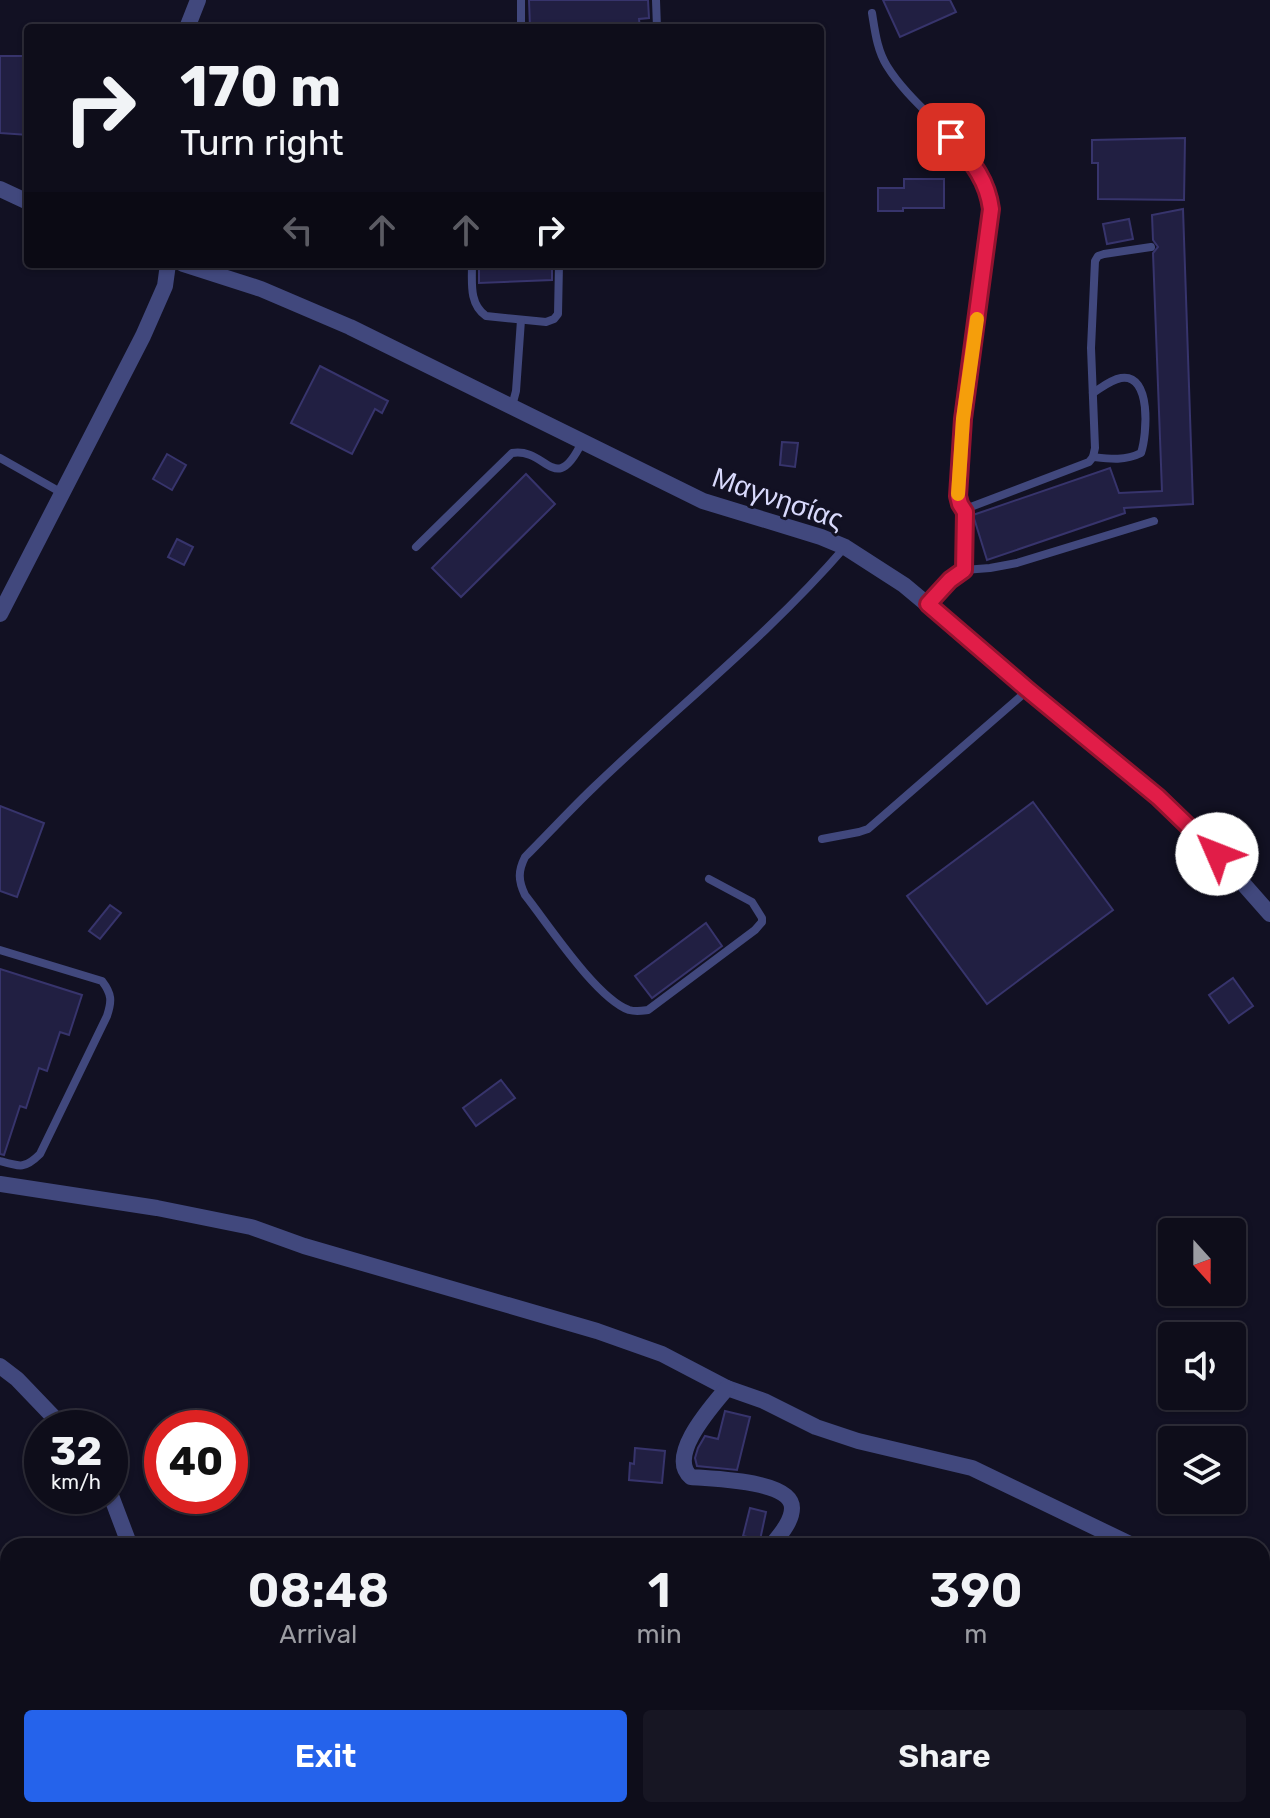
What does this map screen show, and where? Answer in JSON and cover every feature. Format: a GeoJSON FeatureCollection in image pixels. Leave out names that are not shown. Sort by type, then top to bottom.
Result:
{"type":"FeatureCollection","features":[{"type":"Feature","properties":{"kind":"street"},"geometry":{"type":"LineString","coordinates":[[189,24],[198,0]]}},
{"type":"Feature","properties":{"kind":"street"},"geometry":{"type":"LineString","coordinates":[[0,189],[24,200]]}},
{"type":"Feature","properties":{"kind":"street"},"geometry":{"type":"LineString","coordinates":[[0,614],[143,336],[165,286],[167,268]]}},
{"type":"Feature","properties":{"kind":"street","name":"Μαγνησίας"},"geometry":{"type":"LineString","coordinates":[[195,268],[261,289],[350,327],[703,501],[845,547],[928,604],[1158,797],[1217,854],[1270,914]]}},
{"type":"Feature","properties":{"kind":"street"},"geometry":{"type":"LineString","coordinates":[[0,1184],[157,1208],[251,1227],[304,1246],[597,1331],[662,1354],[727,1388],[764,1401],[816,1427],[858,1441],[972,1468],[1117,1538]]}},
{"type":"Feature","properties":{"kind":"street"},"geometry":{"type":"LineString","coordinates":[[0,1366],[47,1410]]}},
{"type":"Feature","properties":{"kind":"street"},"geometry":{"type":"LineString","coordinates":[[727,1388],[691,1433],[684,1466],[686,1473],[691,1477],[771,1487],[790,1498],[789,1519],[776,1538]]}},
{"type":"Feature","properties":{"kind":"street"},"geometry":{"type":"LineString","coordinates":[[118,1514],[127,1538]]}},
{"type":"Feature","properties":{"kind":"lane"},"geometry":{"type":"LineString","coordinates":[[521,0],[521,24]]}},
{"type":"Feature","properties":{"kind":"lane"},"geometry":{"type":"LineString","coordinates":[[656,0],[657,24]]}},
{"type":"Feature","properties":{"kind":"lane"},"geometry":{"type":"LineString","coordinates":[[872,13],[877,43],[885,64],[973,164],[989,192],[991,209],[962,434],[958,496],[965,512],[964,570]]}},
{"type":"Feature","properties":{"kind":"lane"},"geometry":{"type":"LineString","coordinates":[[965,512],[968,508],[1089,462],[1093,457],[1091,348],[1095,261],[1104,254],[1151,247]]}},
{"type":"Feature","properties":{"kind":"lane"},"geometry":{"type":"LineString","coordinates":[[472,268],[473,297],[480,312],[486,316],[546,322],[558,314],[559,268]]}},
{"type":"Feature","properties":{"kind":"lane"},"geometry":{"type":"LineString","coordinates":[[512,406],[516,391],[521,320]]}},
{"type":"Feature","properties":{"kind":"lane"},"geometry":{"type":"LineString","coordinates":[[1093,393],[1111,381],[1129,379],[1137,384],[1145,400],[1146,417],[1145,442],[1141,453],[1131,458],[1093,457]]}},
{"type":"Feature","properties":{"kind":"lane"},"geometry":{"type":"LineString","coordinates":[[416,547],[512,453],[523,452],[563,468],[575,456],[582,442]]}},
{"type":"Feature","properties":{"kind":"lane"},"geometry":{"type":"LineString","coordinates":[[0,458],[62,493]]}},
{"type":"Feature","properties":{"kind":"lane"},"geometry":{"type":"LineString","coordinates":[[928,604],[964,570],[1017,563],[1154,521]]}},
{"type":"Feature","properties":{"kind":"lane"},"geometry":{"type":"LineString","coordinates":[[709,879],[752,902],[762,922],[648,1010],[639,1011],[624,1007],[604,993],[582,970],[525,895],[519,869],[525,857],[594,787],[793,602],[845,547]]}},
{"type":"Feature","properties":{"kind":"lane"},"geometry":{"type":"LineString","coordinates":[[822,839],[868,829],[1028,690]]}},
{"type":"Feature","properties":{"kind":"lane"},"geometry":{"type":"LineString","coordinates":[[0,950],[102,981],[111,992],[111,1003],[40,1154],[29,1165],[17,1166],[0,1161]]}},
{"type":"Feature","properties":{"kind":"building"},"geometry":{"type":"Polygon","coordinates":[[[529,0],[648,0],[649,18],[639,19],[640,24],[530,24],[529,0]]]}},
{"type":"Feature","properties":{"kind":"building"},"geometry":{"type":"Polygon","coordinates":[[[883,0],[950,0],[956,12],[900,37],[883,0]]]}},
{"type":"Feature","properties":{"kind":"building"},"geometry":{"type":"Polygon","coordinates":[[[0,56],[24,56],[24,135],[0,133],[0,56]]]}},
{"type":"Feature","properties":{"kind":"building"},"geometry":{"type":"Polygon","coordinates":[[[1185,138],[1184,200],[1098,199],[1098,163],[1092,163],[1092,140],[1185,138]]]}},
{"type":"Feature","properties":{"kind":"building"},"geometry":{"type":"Polygon","coordinates":[[[904,179],[944,179],[944,208],[878,211],[878,188],[904,188],[904,179]]]}},
{"type":"Feature","properties":{"kind":"building"},"geometry":{"type":"Polygon","coordinates":[[[1183,209],[1193,504],[1124,508],[1125,513],[987,560],[973,515],[1110,468],[1119,493],[1162,491],[1153,253],[1158,247],[1153,240],[1152,215],[1183,209]]]}},
{"type":"Feature","properties":{"kind":"building"},"geometry":{"type":"Polygon","coordinates":[[[1129,219],[1133,239],[1107,244],[1103,224],[1129,219]]]}},
{"type":"Feature","properties":{"kind":"building"},"geometry":{"type":"Polygon","coordinates":[[[479,268],[552,268],[552,280],[479,283],[479,268]]]}},
{"type":"Feature","properties":{"kind":"building"},"geometry":{"type":"Polygon","coordinates":[[[320,366],[388,401],[382,413],[375,409],[352,454],[291,423],[320,366]]]}},
{"type":"Feature","properties":{"kind":"building"},"geometry":{"type":"Polygon","coordinates":[[[782,442],[798,443],[795,467],[780,465],[782,442]]]}},
{"type":"Feature","properties":{"kind":"building"},"geometry":{"type":"Polygon","coordinates":[[[167,454],[186,465],[172,490],[153,479],[167,454]]]}},
{"type":"Feature","properties":{"kind":"building"},"geometry":{"type":"Polygon","coordinates":[[[526,474],[555,504],[461,597],[432,568],[526,474]]]}},
{"type":"Feature","properties":{"kind":"building"},"geometry":{"type":"Polygon","coordinates":[[[177,539],[193,547],[184,565],[168,557],[177,539]]]}},
{"type":"Feature","properties":{"kind":"building"},"geometry":{"type":"Polygon","coordinates":[[[1033,802],[1113,910],[987,1004],[907,896],[1033,802]]]}},
{"type":"Feature","properties":{"kind":"building"},"geometry":{"type":"Polygon","coordinates":[[[0,806],[44,823],[17,897],[0,891],[0,806]]]}},
{"type":"Feature","properties":{"kind":"building"},"geometry":{"type":"Polygon","coordinates":[[[110,905],[121,913],[100,939],[89,931],[110,905]]]}},
{"type":"Feature","properties":{"kind":"building"},"geometry":{"type":"Polygon","coordinates":[[[706,923],[722,946],[652,998],[635,976],[706,923]]]}},
{"type":"Feature","properties":{"kind":"building"},"geometry":{"type":"Polygon","coordinates":[[[0,969],[82,995],[69,1035],[60,1032],[47,1071],[39,1068],[26,1108],[20,1106],[4,1155],[0,1154],[0,969]]]}},
{"type":"Feature","properties":{"kind":"building"},"geometry":{"type":"Polygon","coordinates":[[[1233,978],[1253,1006],[1229,1023],[1209,995],[1233,978]]]}},
{"type":"Feature","properties":{"kind":"building"},"geometry":{"type":"Polygon","coordinates":[[[501,1080],[515,1098],[476,1126],[463,1108],[501,1080]]]}},
{"type":"Feature","properties":{"kind":"building"},"geometry":{"type":"Polygon","coordinates":[[[725,1411],[750,1417],[737,1470],[697,1466],[695,1458],[698,1448],[705,1436],[718,1439],[725,1411]]]}},
{"type":"Feature","properties":{"kind":"building"},"geometry":{"type":"Polygon","coordinates":[[[635,1448],[665,1451],[662,1483],[629,1480],[635,1448]]]}},
{"type":"Feature","properties":{"kind":"building"},"geometry":{"type":"Polygon","coordinates":[[[750,1508],[766,1512],[760,1538],[743,1536],[750,1508]]]}},
{"type":"Feature","properties":{"kind":"slow traffic"},"geometry":{"type":"LineString","coordinates":[[958,494],[963,419],[977,319]]}},
{"type":"Feature","properties":{"kind":"route"},"geometry":{"type":"LineString","coordinates":[[951,137],[973,164],[989,192],[991,209],[963,419],[958,496],[965,512],[964,570],[928,604],[1158,797],[1217,854]]}}]}
